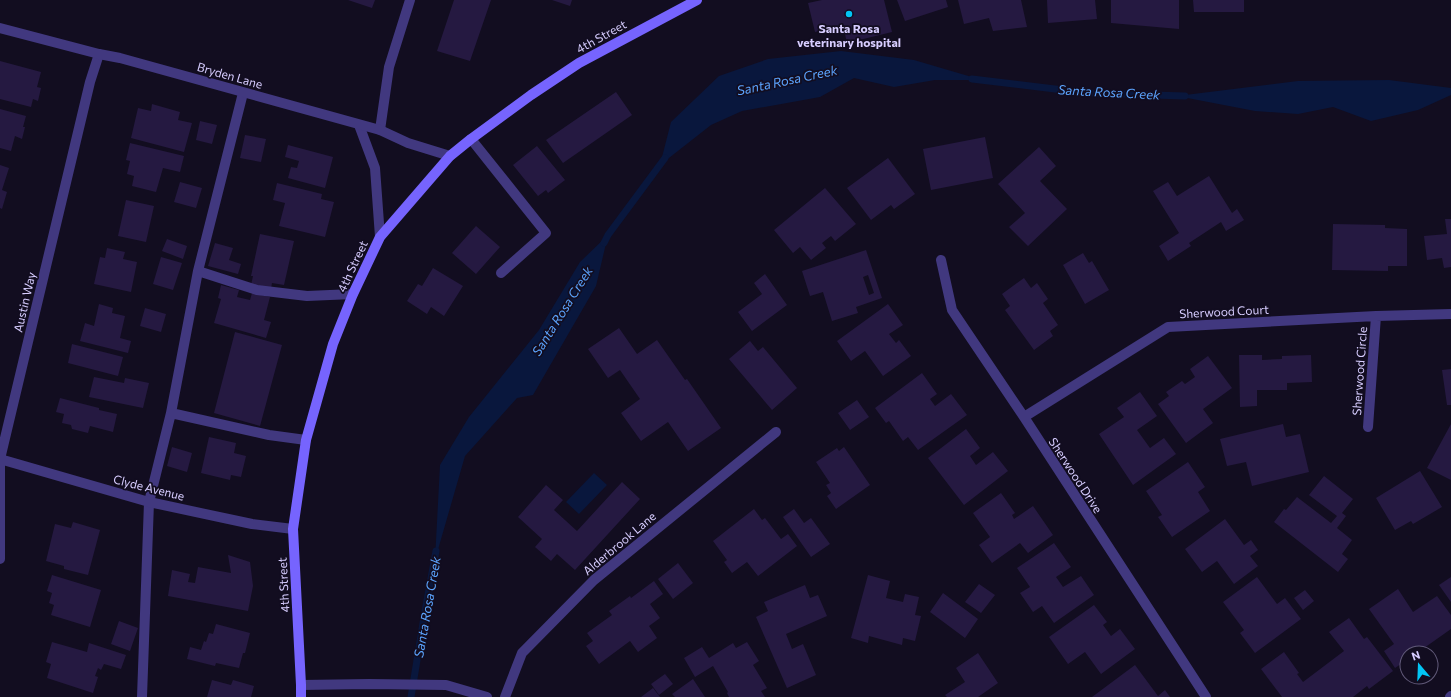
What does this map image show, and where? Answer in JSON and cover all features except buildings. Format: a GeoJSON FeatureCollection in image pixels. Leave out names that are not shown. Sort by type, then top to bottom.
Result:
{"type":"FeatureCollection","features":[{"type":"Feature","properties":{"kind":"main road","name":"4th Street"},"geometry":{"type":"LineString","coordinates":[[301,697],[293,529],[306,440],[333,344],[353,294],[380,237],[450,156],[471,139],[531,95],[579,63],[697,0]]}},
{"type":"Feature","properties":{"kind":"street"},"geometry":{"type":"LineString","coordinates":[[380,130],[389,67],[410,0]]}},
{"type":"Feature","properties":{"kind":"street","name":"Bryden Lane"},"geometry":{"type":"LineString","coordinates":[[0,28],[99,54],[120,58],[380,130],[408,143],[450,156]]}},
{"type":"Feature","properties":{"kind":"street","name":"Austin Way"},"geometry":{"type":"LineString","coordinates":[[0,559],[0,459],[90,82],[99,54]]}},
{"type":"Feature","properties":{"kind":"street"},"geometry":{"type":"LineString","coordinates":[[142,697],[149,502],[171,413],[198,271],[243,93]]}},
{"type":"Feature","properties":{"kind":"street"},"geometry":{"type":"LineString","coordinates":[[359,125],[375,168],[380,237]]}},
{"type":"Feature","properties":{"kind":"street"},"geometry":{"type":"LineString","coordinates":[[471,139],[546,233],[501,273]]}},
{"type":"Feature","properties":{"kind":"street","name":"Sherwood Drive"},"geometry":{"type":"LineString","coordinates":[[941,260],[952,310],[1024,417],[1206,697]]}},
{"type":"Feature","properties":{"kind":"street"},"geometry":{"type":"LineString","coordinates":[[198,271],[257,290],[307,296],[353,294]]}},
{"type":"Feature","properties":{"kind":"street","name":"Sherwood Court"},"geometry":{"type":"LineString","coordinates":[[1024,417],[1168,327],[1376,316],[1451,314]]}},
{"type":"Feature","properties":{"kind":"street","name":"Sherwood Circle"},"geometry":{"type":"LineString","coordinates":[[1368,427],[1376,316]]}},
{"type":"Feature","properties":{"kind":"street"},"geometry":{"type":"LineString","coordinates":[[171,413],[269,435],[306,440]]}},
{"type":"Feature","properties":{"kind":"street","name":"Alderbrook Lane"},"geometry":{"type":"LineString","coordinates":[[505,697],[522,653],[594,580],[776,432]]}},
{"type":"Feature","properties":{"kind":"street","name":"Clyde Avenue"},"geometry":{"type":"LineString","coordinates":[[0,459],[149,502],[252,524],[293,529]]}},
{"type":"Feature","properties":{"kind":"street"},"geometry":{"type":"LineString","coordinates":[[301,685],[446,685],[486,697]]}},
{"type":"Feature","properties":{"kind":"water"},"geometry":{"type":"Polygon","coordinates":[[[841,51],[914,60],[982,80],[935,80],[894,87],[854,78],[820,97],[742,111],[711,125],[660,165],[671,122],[719,76],[768,59],[841,51]]]}},
{"type":"Feature","properties":{"kind":"water"},"geometry":{"type":"Polygon","coordinates":[[[1389,80],[1451,88],[1451,95],[1418,110],[1371,121],[1333,107],[1298,114],[1255,111],[1177,96],[1298,81],[1389,80]]]}},
{"type":"Feature","properties":{"kind":"water"},"geometry":{"type":"Polygon","coordinates":[[[608,235],[596,286],[533,395],[517,398],[465,456],[435,560],[440,465],[469,417],[539,330],[580,262],[608,235]]]}},
{"type":"Feature","properties":{"kind":"water"},"geometry":{"type":"Polygon","coordinates":[[[594,473],[607,485],[579,514],[566,502],[594,473]]]}},
{"type":"Feature","properties":{"kind":"waterway","name":"Santa Rosa Creek"},"geometry":{"type":"LineString","coordinates":[[972,79],[1088,93],[1185,96]]}},
{"type":"Feature","properties":{"kind":"waterway","name":"Santa Rosa Creek"},"geometry":{"type":"LineString","coordinates":[[604,243],[608,235],[665,158]]}},
{"type":"Feature","properties":{"kind":"waterway","name":"Santa Rosa Creek"},"geometry":{"type":"LineString","coordinates":[[411,697],[436,551]]}},
{"type":"Feature","properties":{"kind":"place","name":"Santa Rosa veterinary hospital"},"geometry":{"type":"Point","coordinates":[849,14]}}]}
